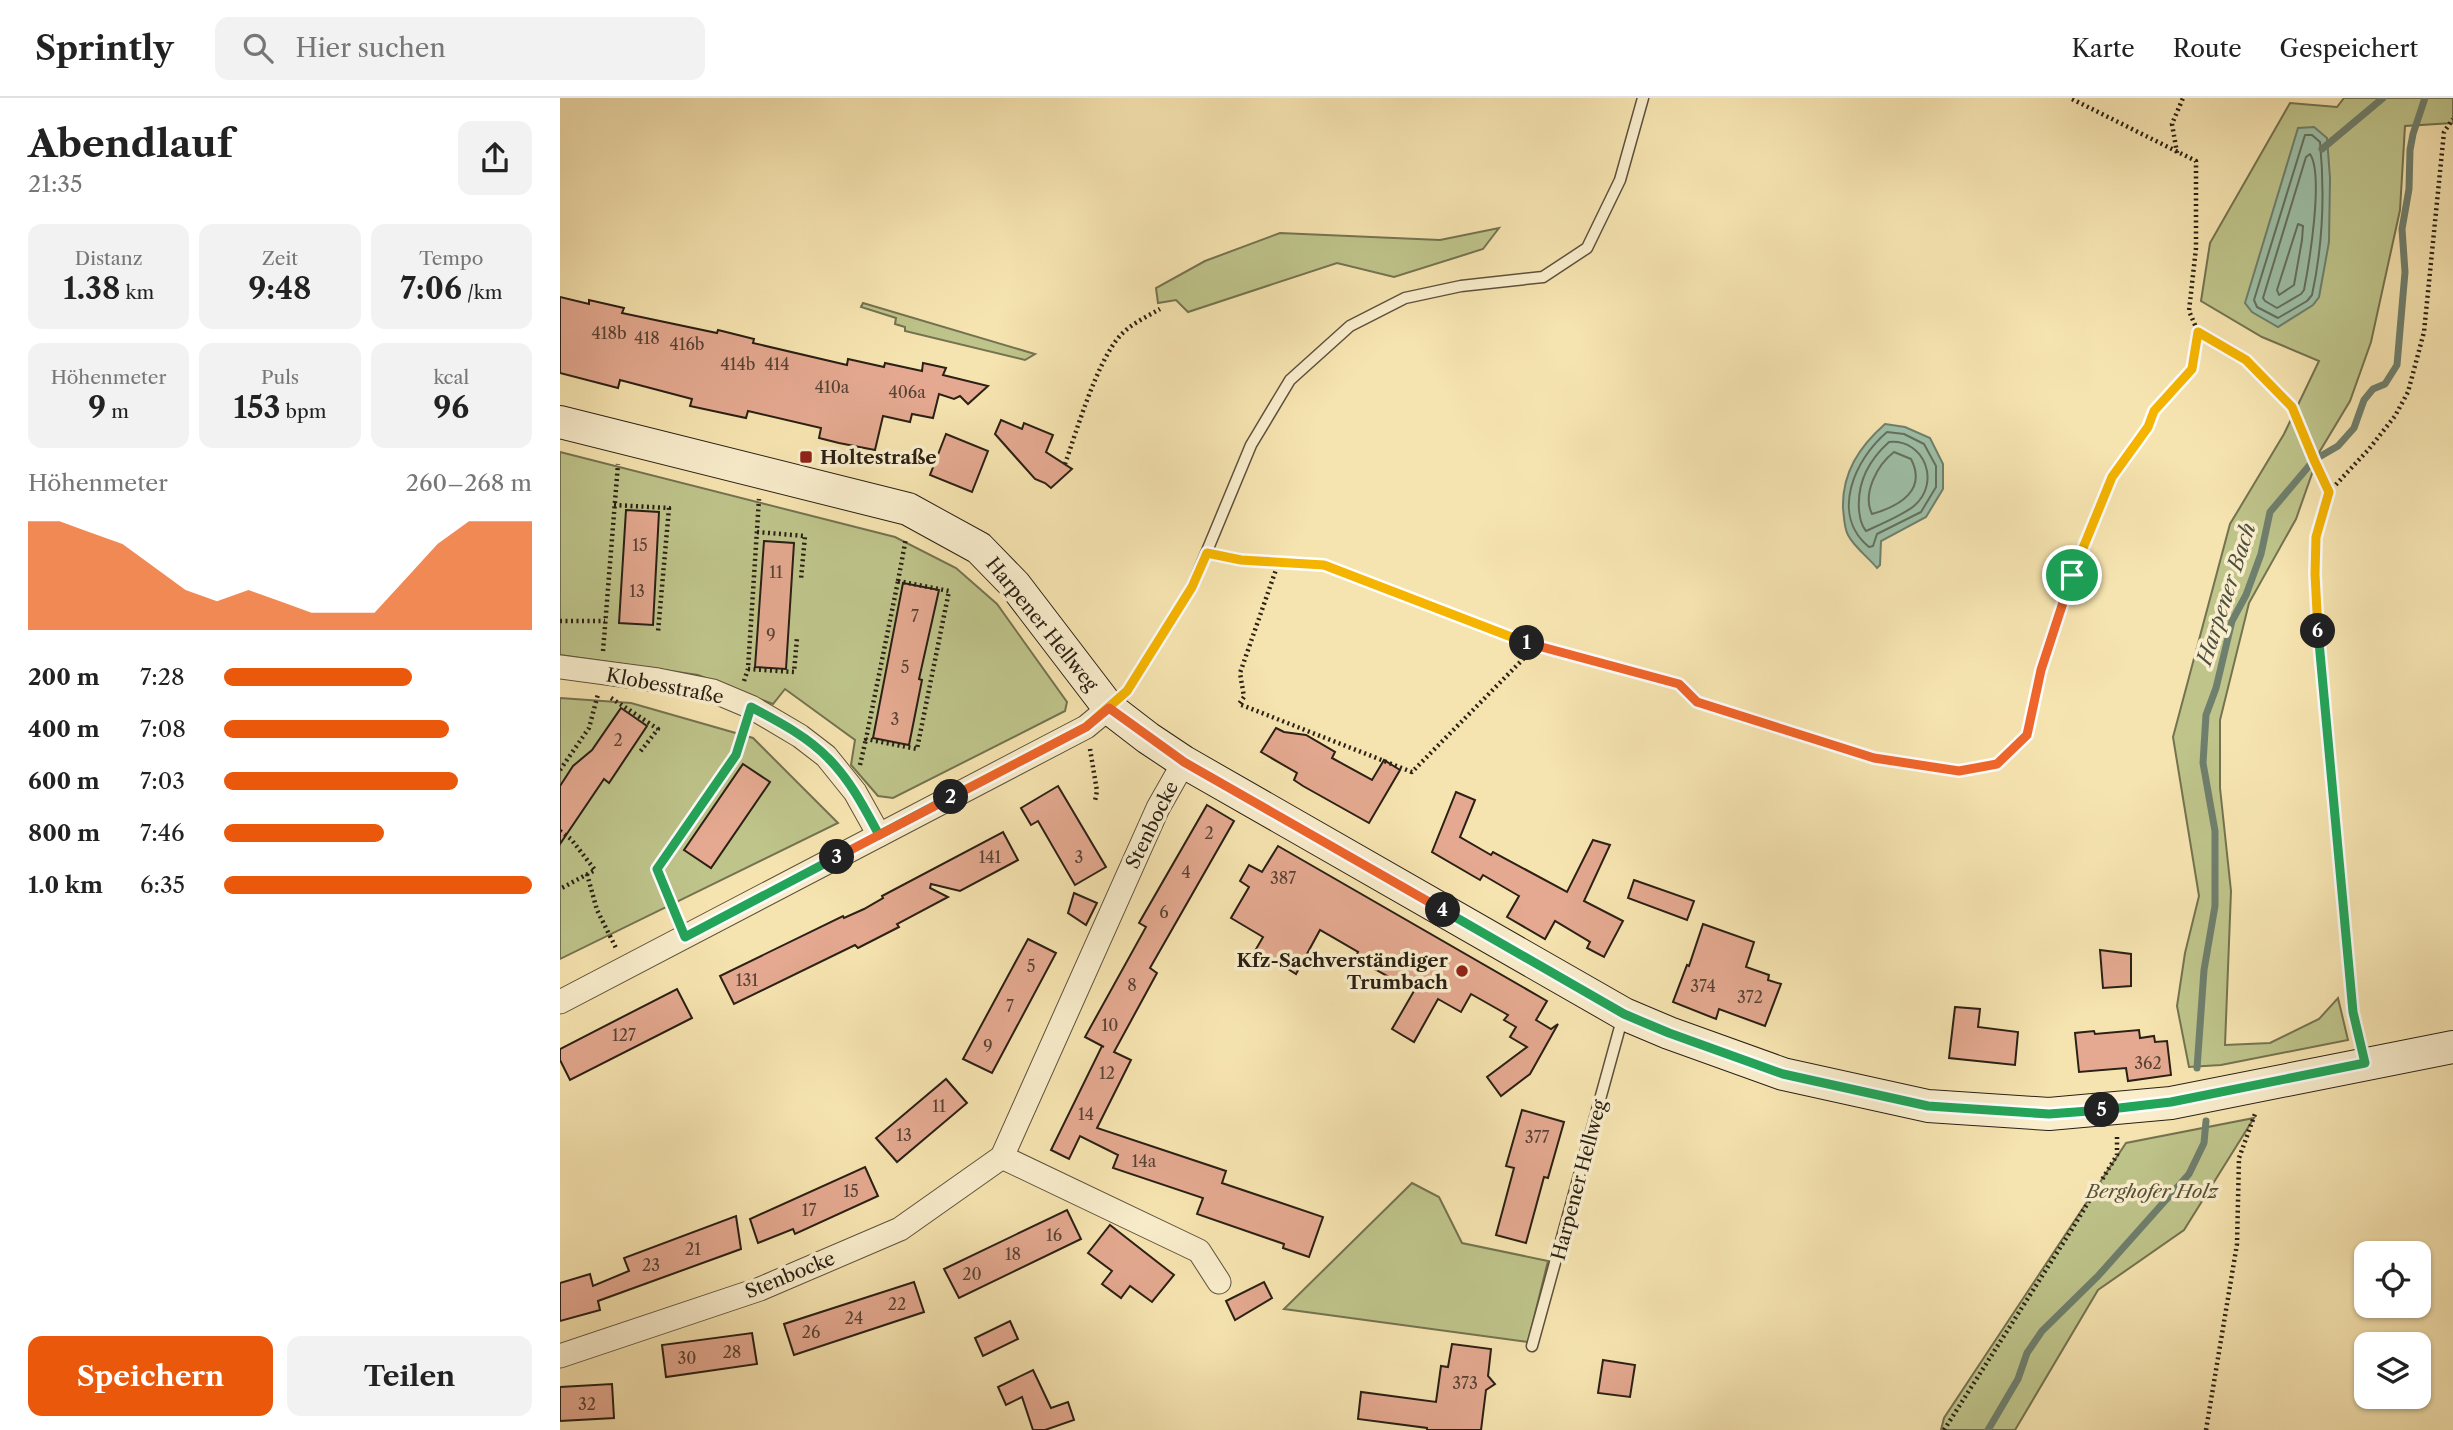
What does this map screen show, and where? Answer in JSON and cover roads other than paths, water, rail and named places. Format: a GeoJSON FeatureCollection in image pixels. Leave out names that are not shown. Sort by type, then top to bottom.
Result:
{"type":"FeatureCollection","features":[{"type":"Feature","properties":{"kind":"street","name":"Harpener Hellweg"},"geometry":{"type":"LineString","coordinates":[[560,422],[908,509],[979,548],[1015,585],[1109,708],[1184,762],[1624,1014],[1783,1074],[1928,1106],[2049,1114],[2171,1102],[2453,1047]]}},
{"type":"Feature","properties":{"kind":"street","name":"Klobesstraße"},"geometry":{"type":"LineString","coordinates":[[560,667],[658,680],[713,691],[745,704],[800,736],[827,756],[855,792],[879,835]]}},
{"type":"Feature","properties":{"kind":"street"},"geometry":{"type":"LineString","coordinates":[[560,1002],[1086,727],[1109,708]]}},
{"type":"Feature","properties":{"kind":"street","name":"Stenbocke"},"geometry":{"type":"LineString","coordinates":[[560,1356],[760,1289],[900,1229],[1002,1157],[1154,816],[1184,762]]}},
{"type":"Feature","properties":{"kind":"street"},"geometry":{"type":"LineString","coordinates":[[1002,1157],[1199,1251],[1219,1282]]}},
{"type":"Feature","properties":{"kind":"lane"},"geometry":{"type":"LineString","coordinates":[[1109,708],[1127,691],[1192,587],[1251,446],[1290,380],[1350,326],[1405,298],[1461,286],[1543,276],[1587,248],[1620,180],[1643,98]]}},
{"type":"Feature","properties":{"kind":"lane","name":"Harpener Hellweg"},"geometry":{"type":"LineString","coordinates":[[1532,1346],[1624,1014]]}},
{"type":"Feature","properties":{"kind":"water"},"geometry":{"type":"Polygon","coordinates":[[[2314,127],[2327,138],[2330,178],[2329,242],[2319,297],[2313,305],[2278,327],[2252,312],[2245,303],[2298,128],[2314,127]]]}},
{"type":"Feature","properties":{"kind":"water"},"geometry":{"type":"Polygon","coordinates":[[[1885,424],[1905,427],[1930,438],[1943,464],[1943,489],[1926,517],[1881,541],[1880,565],[1877,568],[1854,544],[1847,532],[1843,495],[1854,461],[1867,442],[1885,424]]]}},
{"type":"Feature","properties":{"kind":"waterway"},"geometry":{"type":"LineString","coordinates":[[2322,149],[2383,98]]}},
{"type":"Feature","properties":{"kind":"waterway","name":"Harpener Bach"},"geometry":{"type":"LineString","coordinates":[[2197,1068],[2204,970],[2215,906],[2215,831],[2203,763],[2206,715],[2216,688],[2232,621],[2246,595],[2261,554],[2270,512],[2314,460],[2338,446],[2354,428],[2364,400],[2373,389],[2385,384],[2397,365],[2405,272],[2402,229],[2409,189],[2410,150],[2425,98]]}},
{"type":"Feature","properties":{"kind":"waterway","name":"Harpener Bach"},"geometry":{"type":"LineString","coordinates":[[1988,1430],[2018,1379],[2027,1353],[2042,1331],[2098,1276],[2189,1174],[2204,1143],[2206,1121]]}},
{"type":"Feature","properties":{"kind":"place","name":"Holtestraße"},"geometry":{"type":"Point","coordinates":[806,457]}},
{"type":"Feature","properties":{"kind":"place","name":"Kfz-Sachverständiger Trumbach"},"geometry":{"type":"Point","coordinates":[1462,971]}},
{"type":"Feature","properties":{"kind":"park label","name":"Berghofer Holz"},"geometry":{"type":"Point","coordinates":[2152,1191]}}]}
